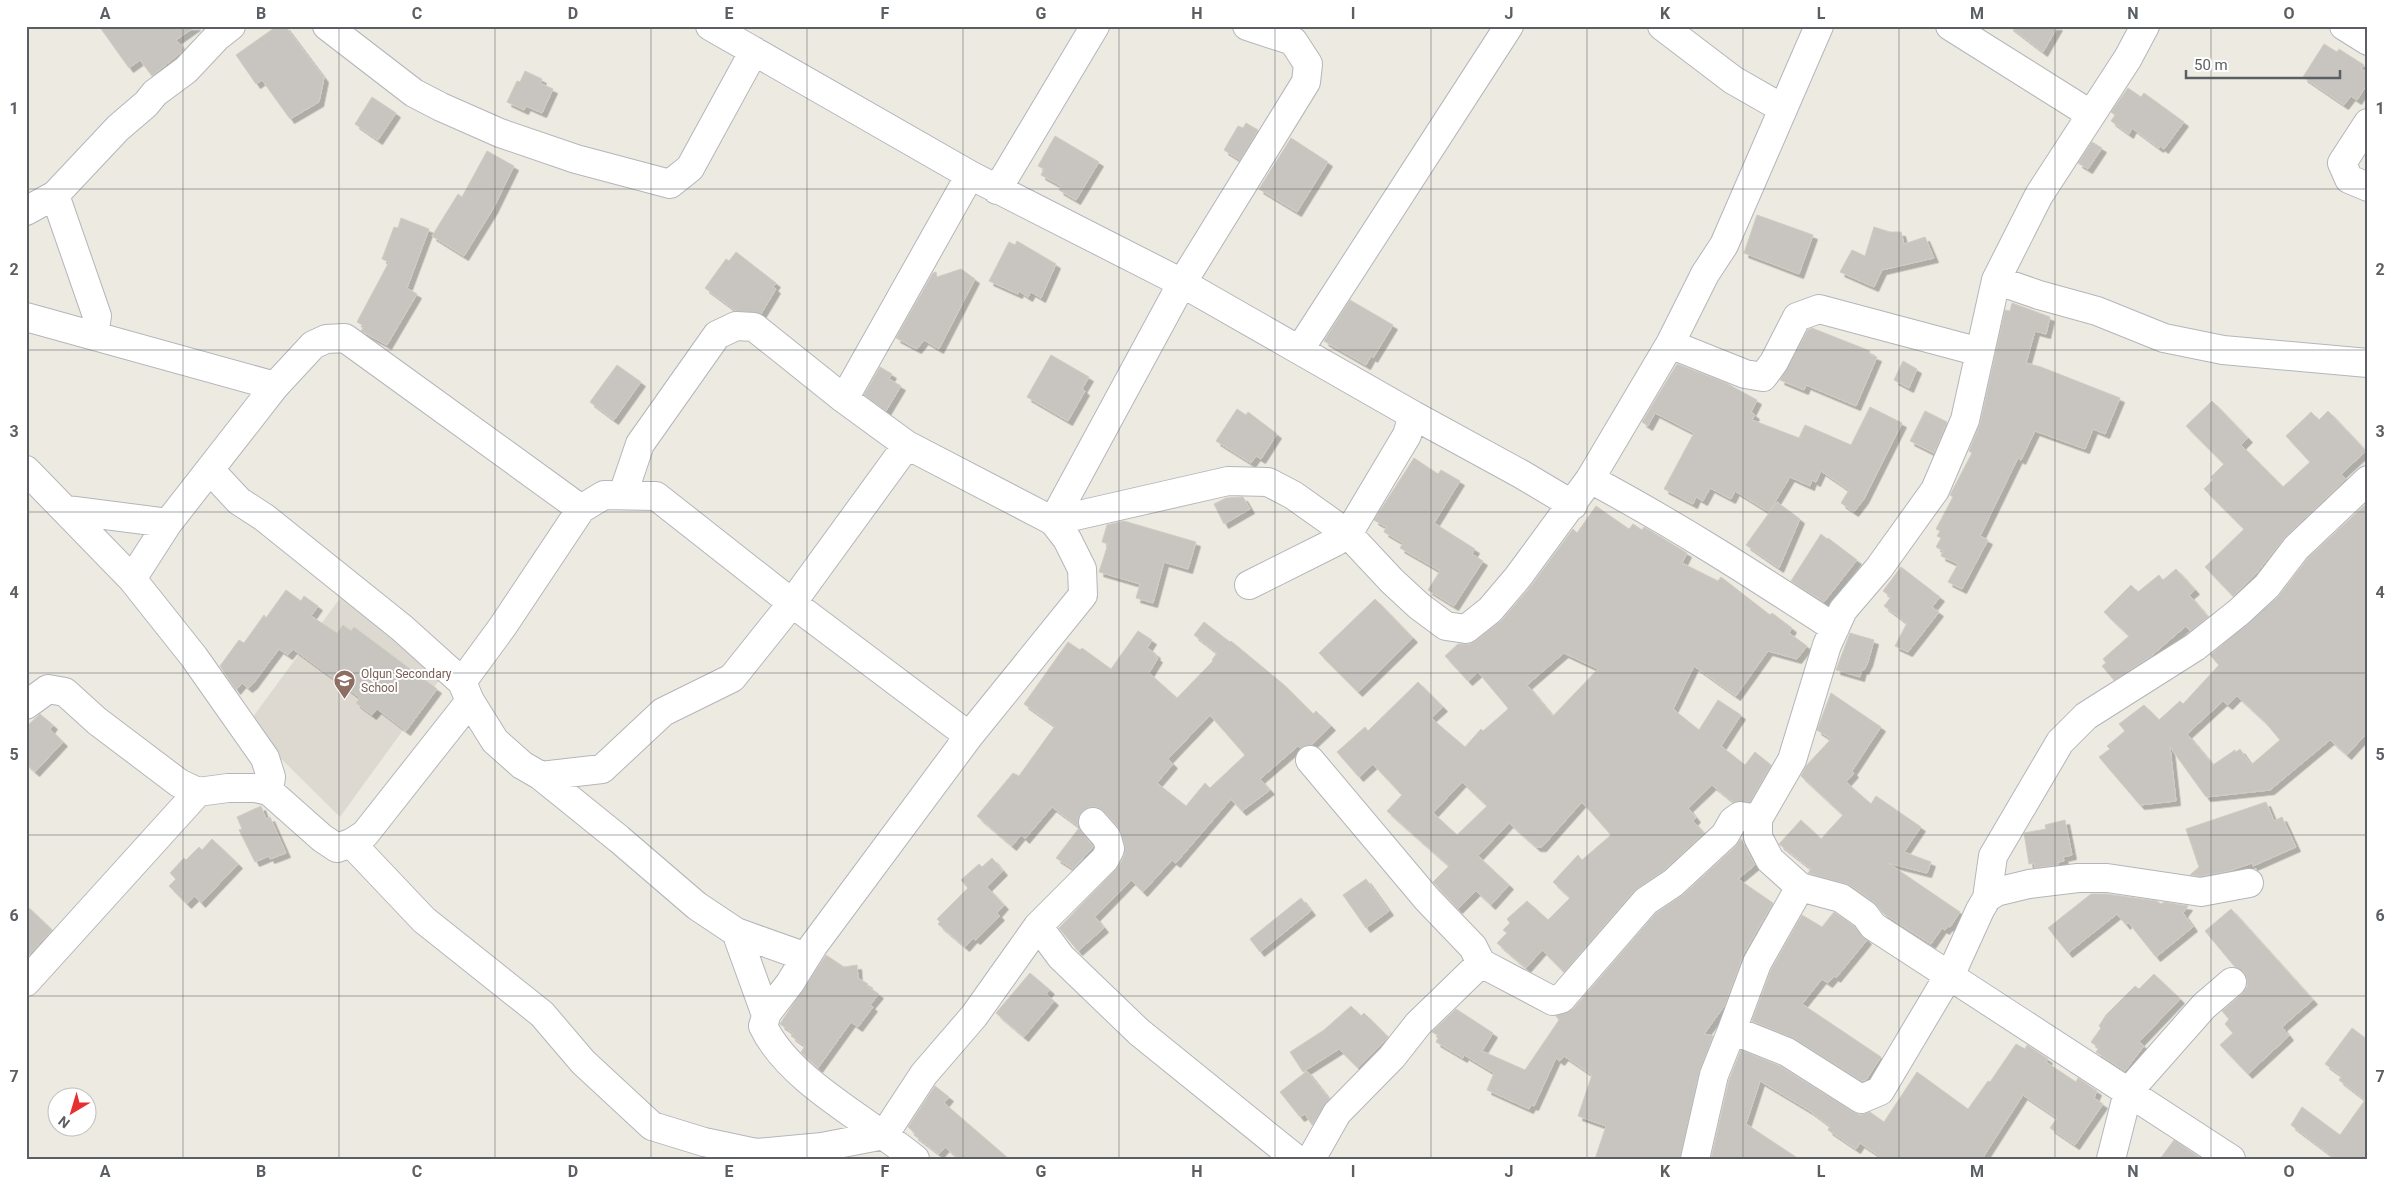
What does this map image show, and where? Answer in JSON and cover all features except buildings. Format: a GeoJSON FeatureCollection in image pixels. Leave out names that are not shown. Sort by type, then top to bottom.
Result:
{"type":"FeatureCollection","features":[{"type":"Feature","properties":{"kind":"street"},"geometry":{"type":"LineString","coordinates":[[26,211],[55,195],[118,128],[146,104],[155,93],[186,70],[231,26]]}},
{"type":"Feature","properties":{"kind":"street"},"geometry":{"type":"LineString","coordinates":[[327,26],[414,93],[441,107],[500,133],[576,159],[670,184],[690,168],[754,51]]}},
{"type":"Feature","properties":{"kind":"street"},"geometry":{"type":"LineString","coordinates":[[710,26],[997,190],[1182,283],[1573,505]]}},
{"type":"Feature","properties":{"kind":"street"},"geometry":{"type":"LineString","coordinates":[[997,190],[1095,26]]}},
{"type":"Feature","properties":{"kind":"street"},"geometry":{"type":"LineString","coordinates":[[1053,521],[1182,283],[1306,82],[1308,64],[1293,41],[1247,26]]}},
{"type":"Feature","properties":{"kind":"street"},"geometry":{"type":"LineString","coordinates":[[1300,349],[1509,26]]}},
{"type":"Feature","properties":{"kind":"street"},"geometry":{"type":"LineString","coordinates":[[1662,26],[1733,80],[1782,108]]}},
{"type":"Feature","properties":{"kind":"street"},"geometry":{"type":"LineString","coordinates":[[1053,521],[1228,481],[1268,482],[1294,495],[1348,534],[1392,581],[1419,606],[1446,626],[1466,629],[1490,610],[1573,505],[1670,344],[1705,274],[1724,245],[1819,26]]}},
{"type":"Feature","properties":{"kind":"street"},"geometry":{"type":"LineString","coordinates":[[1950,26],[2090,114]]}},
{"type":"Feature","properties":{"kind":"street"},"geometry":{"type":"LineString","coordinates":[[2145,26],[2128,58],[2039,195],[1996,280],[1966,420],[1935,490],[1879,568],[1843,610],[1827,645],[1792,760],[1758,819],[1758,837],[1770,860],[1800,887],[1841,898],[1865,915],[1873,926],[2231,1159]]}},
{"type":"Feature","properties":{"kind":"street"},"geometry":{"type":"LineString","coordinates":[[2344,26],[2368,41]]}},
{"type":"Feature","properties":{"kind":"street"},"geometry":{"type":"LineString","coordinates":[[2368,123],[2342,163],[2350,179],[2368,187]]}},
{"type":"Feature","properties":{"kind":"street"},"geometry":{"type":"LineString","coordinates":[[844,398],[970,175]]}},
{"type":"Feature","properties":{"kind":"street"},"geometry":{"type":"LineString","coordinates":[[55,195],[97,316],[94,335]]}},
{"type":"Feature","properties":{"kind":"street"},"geometry":{"type":"LineString","coordinates":[[1996,280],[2039,295],[2097,311],[2164,338],[2223,350],[2368,363]]}},
{"type":"Feature","properties":{"kind":"street"},"geometry":{"type":"LineString","coordinates":[[1670,344],[1745,374],[1763,377],[1774,362],[1797,316],[1819,310],[1980,352]]}},
{"type":"Feature","properties":{"kind":"street"},"geometry":{"type":"LineString","coordinates":[[26,317],[275,386]]}},
{"type":"Feature","properties":{"kind":"street"},"geometry":{"type":"LineString","coordinates":[[623,494],[640,444],[717,335],[736,326],[754,326],[844,398],[907,445],[1053,521],[1067,539],[1082,570],[1083,595],[969,736],[806,957],[766,1015],[763,1026],[769,1039],[810,1082],[884,1134],[915,1159]]}},
{"type":"Feature","properties":{"kind":"street"},"geometry":{"type":"LineString","coordinates":[[132,579],[168,523],[275,386],[313,345],[326,339],[345,338],[581,509]]}},
{"type":"Feature","properties":{"kind":"street"},"geometry":{"type":"LineString","coordinates":[[1249,585],[1348,534],[1406,435],[1413,415]]}},
{"type":"Feature","properties":{"kind":"street"},"geometry":{"type":"LineString","coordinates":[[541,776],[602,769],[663,712],[732,678],[792,603],[907,445]]}},
{"type":"Feature","properties":{"kind":"street"},"geometry":{"type":"LineString","coordinates":[[26,470],[67,510],[132,579],[194,657],[265,758],[271,778],[269,791]]}},
{"type":"Feature","properties":{"kind":"street"},"geometry":{"type":"LineString","coordinates":[[210,470],[239,501],[265,518],[402,628],[466,692],[494,741],[522,765],[541,776],[619,838],[696,906],[736,932],[806,957]]}},
{"type":"Feature","properties":{"kind":"street"},"geometry":{"type":"LineString","coordinates":[[1590,479],[1630,500],[1715,551],[1835,628]]}},
{"type":"Feature","properties":{"kind":"street"},"geometry":{"type":"LineString","coordinates":[[1732,1030],[1787,1052],[1860,1099],[1880,1090],[1949,976],[1987,898],[1993,856],[2060,742],[2086,716],[2196,647],[2239,612],[2267,586],[2296,548],[2368,480]]}},
{"type":"Feature","properties":{"kind":"street"},"geometry":{"type":"LineString","coordinates":[[26,705],[48,689],[65,692],[97,721],[179,783],[198,792],[228,788],[255,788],[269,791],[322,838],[337,848],[351,843],[366,834],[466,692],[581,509],[604,495],[623,494],[656,496],[792,603],[969,736]]}},
{"type":"Feature","properties":{"kind":"street"},"geometry":{"type":"LineString","coordinates":[[67,510],[168,523]]}},
{"type":"Feature","properties":{"kind":"street"},"geometry":{"type":"LineString","coordinates":[[1310,760],[1426,899],[1472,947],[1481,963],[1553,1001],[1561,998],[1646,901],[1673,883],[1725,835],[1733,821],[1740,816],[1758,819]]}},
{"type":"Feature","properties":{"kind":"street"},"geometry":{"type":"LineString","coordinates":[[26,982],[198,792]]}},
{"type":"Feature","properties":{"kind":"street"},"geometry":{"type":"LineString","coordinates":[[351,843],[424,920],[542,1014],[583,1062],[652,1126],[704,1142],[756,1153],[822,1147],[884,1134],[924,1074],[974,1016],[1038,926],[1104,859],[1110,849],[1107,838],[1093,822]]}},
{"type":"Feature","properties":{"kind":"street"},"geometry":{"type":"LineString","coordinates":[[1987,898],[2001,890],[2029,884],[2078,878],[2106,878],[2201,892],[2248,883]]}},
{"type":"Feature","properties":{"kind":"street"},"geometry":{"type":"LineString","coordinates":[[1695,1159],[1714,1075],[1757,963],[1800,887]]}},
{"type":"Feature","properties":{"kind":"street"},"geometry":{"type":"LineString","coordinates":[[1038,926],[1061,957],[1139,1032],[1296,1159]]}},
{"type":"Feature","properties":{"kind":"street"},"geometry":{"type":"LineString","coordinates":[[736,932],[766,1015]]}},
{"type":"Feature","properties":{"kind":"street"},"geometry":{"type":"LineString","coordinates":[[1311,1159],[1337,1113],[1392,1057],[1418,1024],[1481,963]]}},
{"type":"Feature","properties":{"kind":"street"},"geometry":{"type":"LineString","coordinates":[[2111,1159],[2128,1092],[2204,1006],[2232,982]]}},
{"type":"Feature","properties":{"kind":"shaded area","name":"Olgun Secondary School"},"geometry":{"type":"Polygon","coordinates":[[[346,590],[443,675],[340,817],[247,725],[346,590]]]}},
{"type":"Feature","properties":{"kind":"place","name":"Olgun Secondary School"},"geometry":{"type":"Point","coordinates":[345,700]}}]}
